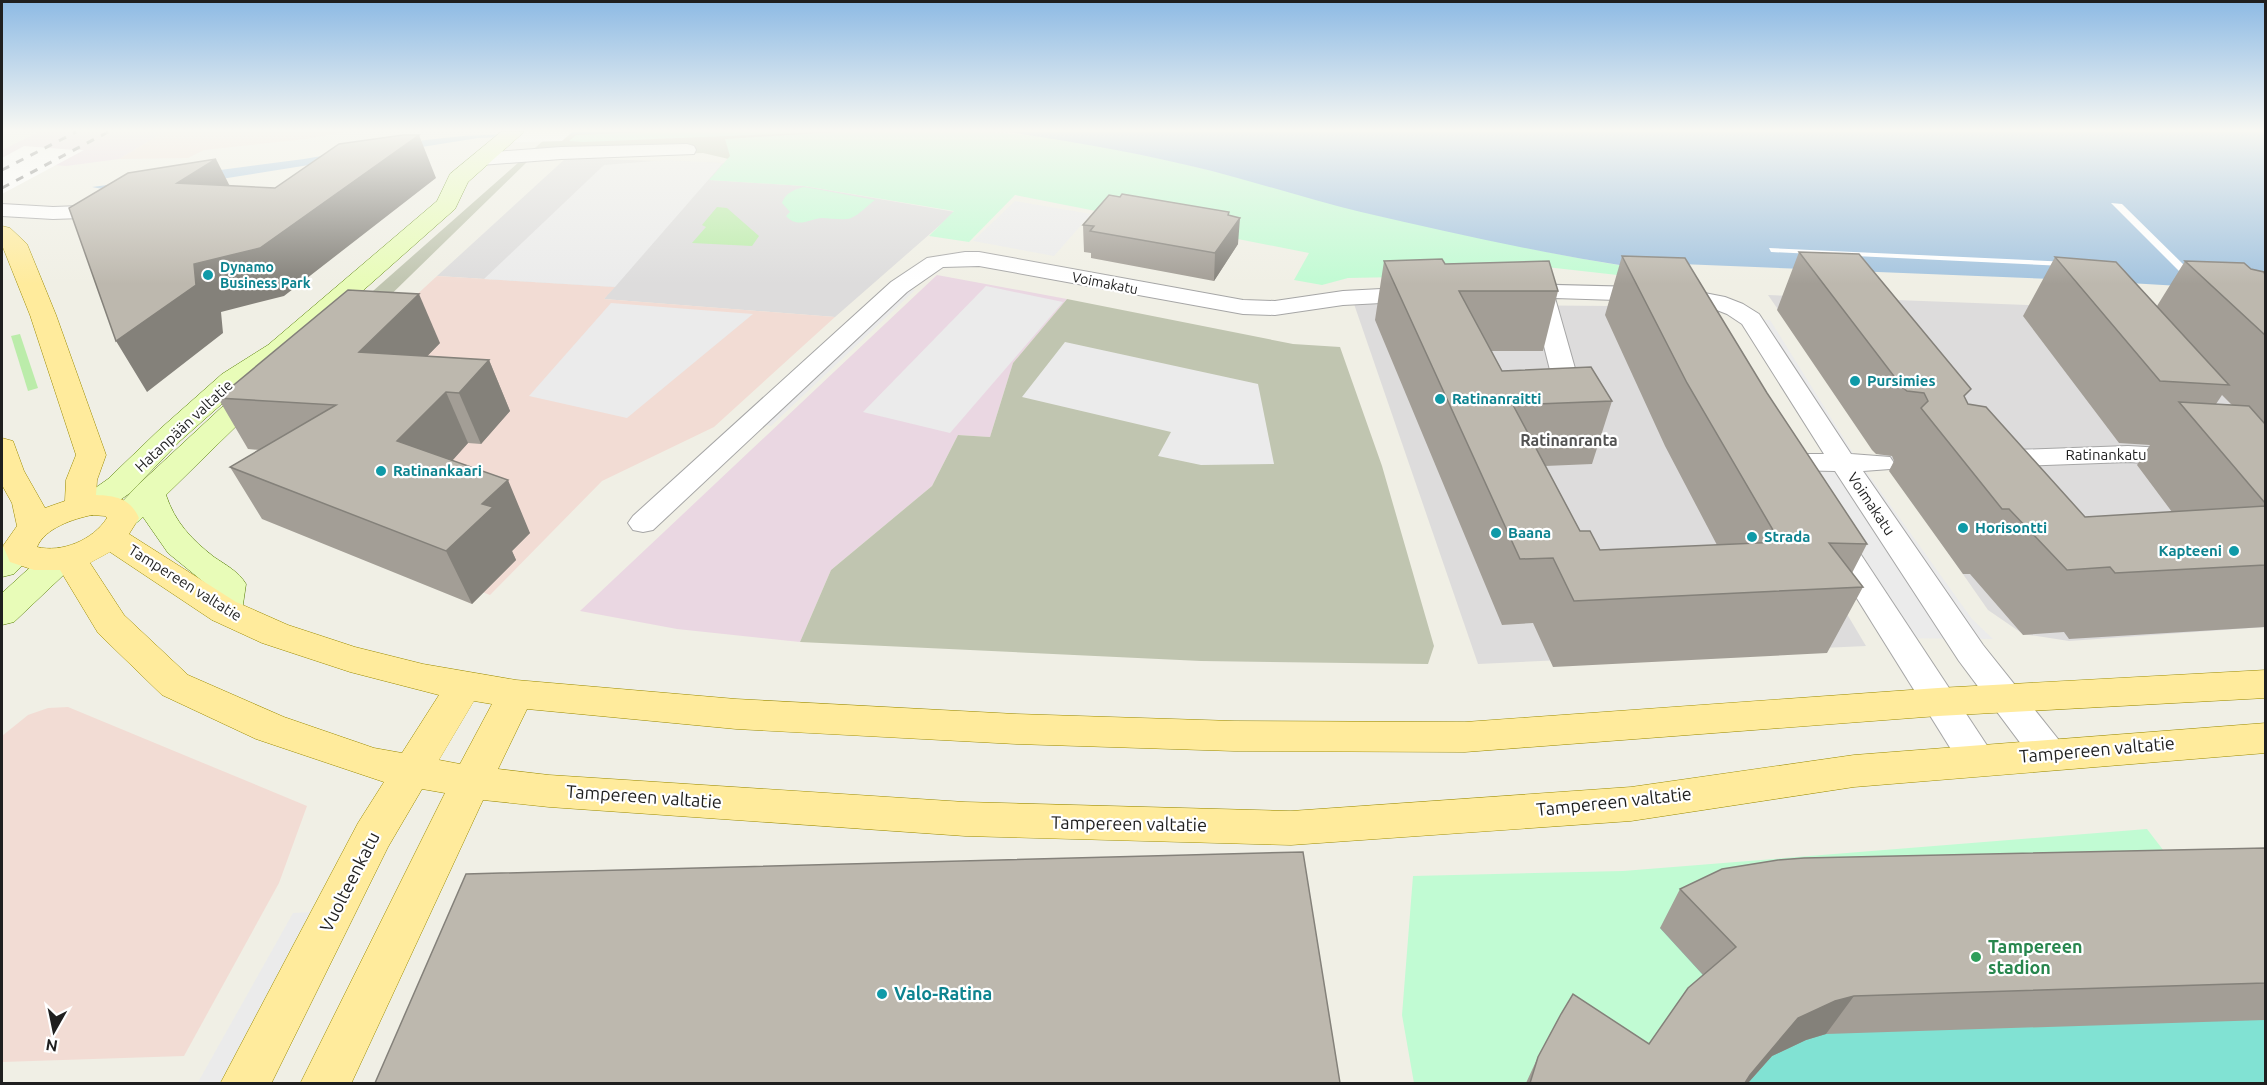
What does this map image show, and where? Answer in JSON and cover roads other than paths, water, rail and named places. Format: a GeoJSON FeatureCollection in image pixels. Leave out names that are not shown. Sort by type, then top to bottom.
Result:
{"type":"FeatureCollection","features":[{"type":"Feature","properties":{"kind":"main road","name":"Hatanpään valtatie"},"geometry":{"type":"LineString","coordinates":[[87,506],[119,486],[170,435],[232,380],[278,351],[447,204],[456,183]]}},
{"type":"Feature","properties":{"kind":"main road"},"geometry":{"type":"LineString","coordinates":[[2,231],[15,244],[44,315],[91,455],[80,483],[79,498],[87,506],[57,515],[18,548]]}},
{"type":"Feature","properties":{"kind":"main road","name":"Hatanpään valtatie"},"geometry":{"type":"LineString","coordinates":[[116,527],[149,492],[265,383],[278,351]]}},
{"type":"Feature","properties":{"kind":"main road"},"geometry":{"type":"LineString","coordinates":[[4,466],[28,503],[18,548]]}},
{"type":"Feature","properties":{"kind":"main road"},"geometry":{"type":"LineString","coordinates":[[149,492],[153,506],[167,534],[230,584],[224,611]]}},
{"type":"Feature","properties":{"kind":"main road","name":"Tampereen valtatie"},"geometry":{"type":"LineString","coordinates":[[87,506],[112,506],[120,511],[116,527],[159,567],[224,611],[275,634],[350,659],[423,678],[516,694],[658,708],[860,722],[1234,736],[1465,737],[1938,702],[2265,684]]}},
{"type":"Feature","properties":{"kind":"main road"},"geometry":{"type":"LineString","coordinates":[[18,548],[30,559],[43,561],[64,558],[96,546],[116,527]]}},
{"type":"Feature","properties":{"kind":"main road"},"geometry":{"type":"LineString","coordinates":[[2,613],[64,558]]}},
{"type":"Feature","properties":{"kind":"main road","name":"Tampereen valtatie"},"geometry":{"type":"LineString","coordinates":[[64,558],[111,624],[175,685],[270,728],[373,764],[471,782],[549,791],[965,819],[1291,828],[1630,804],[1854,771],[2265,738]]}},
{"type":"Feature","properties":{"kind":"main road","name":"Vuolteenkatu"},"geometry":{"type":"LineString","coordinates":[[245,1083],[374,835],[464,685]]}},
{"type":"Feature","properties":{"kind":"main road"},"geometry":{"type":"LineString","coordinates":[[325,1083],[516,694]]}},
{"type":"Feature","properties":{"kind":"street"},"geometry":{"type":"LineString","coordinates":[[2,231],[60,223],[103,212],[126,209]]}},
{"type":"Feature","properties":{"kind":"street"},"geometry":{"type":"LineString","coordinates":[[2,210],[103,212]]}},
{"type":"Feature","properties":{"kind":"street","name":"Voimakatu"},"geometry":{"type":"LineString","coordinates":[[643,523],[926,264],[945,259],[979,259],[1243,307],[1275,308],[1343,298],[1442,294]]}},
{"type":"Feature","properties":{"kind":"street","name":"Voimakatu"},"geometry":{"type":"LineString","coordinates":[[1497,292],[1668,294],[1710,301],[1736,310],[1751,319],[1842,461],[1971,653],[2049,754]]}},
{"type":"Feature","properties":{"kind":"street"},"geometry":{"type":"LineString","coordinates":[[1513,391],[1555,390],[1565,380],[1542,292]]}},
{"type":"Feature","properties":{"kind":"street"},"geometry":{"type":"LineString","coordinates":[[1668,294],[1688,309],[1702,327]]}},
{"type":"Feature","properties":{"kind":"street","name":"Ratinankatu"},"geometry":{"type":"LineString","coordinates":[[1967,460],[2128,454],[2216,459],[2265,449]]}},
{"type":"Feature","properties":{"kind":"street"},"geometry":{"type":"LineString","coordinates":[[1880,463],[1842,461],[1779,452],[1977,760]]}},
{"type":"Feature","properties":{"kind":"railway"},"geometry":{"type":"LineString","coordinates":[[2,188],[12,183]]}},
{"type":"Feature","properties":{"kind":"place","name":"Dynamo Business Park"},"geometry":{"type":"Point","coordinates":[208,275]}},
{"type":"Feature","properties":{"kind":"place","name":"Pursimies"},"geometry":{"type":"Point","coordinates":[1855,381]}},
{"type":"Feature","properties":{"kind":"place","name":"Ratinanraitti"},"geometry":{"type":"Point","coordinates":[1440,399]}},
{"type":"Feature","properties":{"kind":"place","name":"Ratinankaari"},"geometry":{"type":"Point","coordinates":[381,471]}},
{"type":"Feature","properties":{"kind":"place","name":"Horisontti"},"geometry":{"type":"Point","coordinates":[1963,528]}},
{"type":"Feature","properties":{"kind":"place","name":"Baana"},"geometry":{"type":"Point","coordinates":[1496,533]}},
{"type":"Feature","properties":{"kind":"place","name":"Strada"},"geometry":{"type":"Point","coordinates":[1752,537]}},
{"type":"Feature","properties":{"kind":"place","name":"Kapteeni"},"geometry":{"type":"Point","coordinates":[2234,551]}},
{"type":"Feature","properties":{"kind":"place","name":"Tampereen stadion"},"geometry":{"type":"Point","coordinates":[1976,957]}},
{"type":"Feature","properties":{"kind":"place","name":"Valo-Ratina"},"geometry":{"type":"Point","coordinates":[882,994]}},
{"type":"Feature","properties":{"kind":"district","name":"Ratinanranta"},"geometry":{"type":"Point","coordinates":[1569,440]}}]}
